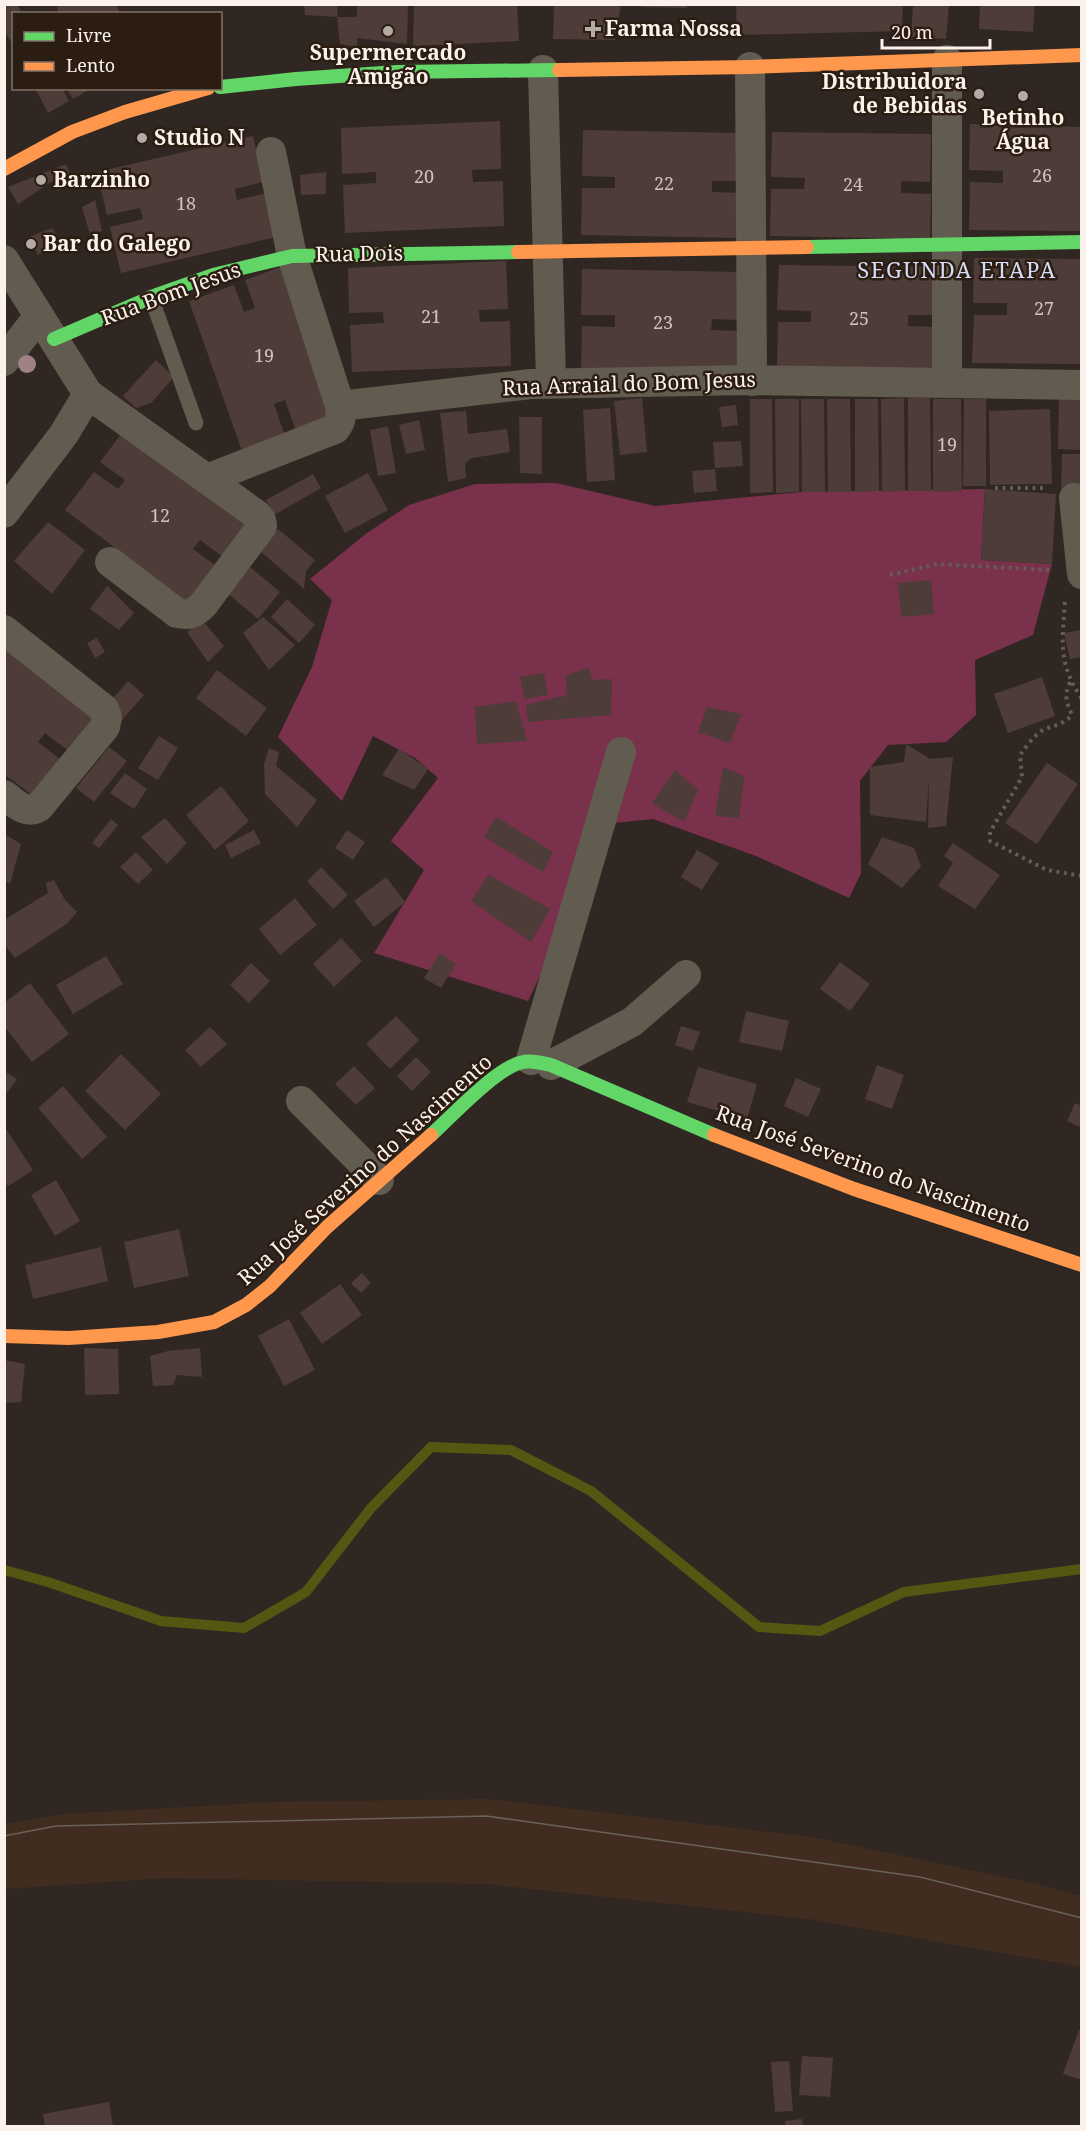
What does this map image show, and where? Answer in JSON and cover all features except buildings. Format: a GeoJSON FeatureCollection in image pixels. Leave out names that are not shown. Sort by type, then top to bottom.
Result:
{"type":"FeatureCollection","features":[{"type":"Feature","properties":{"kind":"street"},"geometry":{"type":"LineString","coordinates":[[222,87],[397,72],[750,67],[1082,55]]}},
{"type":"Feature","properties":{"kind":"street"},"geometry":{"type":"LineString","coordinates":[[947,60],[947,383]]}},
{"type":"Feature","properties":{"kind":"street"},"geometry":{"type":"LineString","coordinates":[[750,67],[752,381]]}},
{"type":"Feature","properties":{"kind":"street"},"geometry":{"type":"LineString","coordinates":[[543,70],[551,384]]}},
{"type":"Feature","properties":{"kind":"street"},"geometry":{"type":"LineString","coordinates":[[4,169],[72,132],[125,112],[201,90]]}},
{"type":"Feature","properties":{"kind":"street"},"geometry":{"type":"LineString","coordinates":[[270,152],[292,256]]}},
{"type":"Feature","properties":{"kind":"street","name":"Rua Dois"},"geometry":{"type":"LineString","coordinates":[[340,406],[292,256],[1082,242]]}},
{"type":"Feature","properties":{"kind":"street","name":"Rua Bom Jesus"},"geometry":{"type":"LineString","coordinates":[[47,328],[151,297],[213,275],[292,256]]}},
{"type":"Feature","properties":{"kind":"street"},"geometry":{"type":"LineString","coordinates":[[4,260],[88,394],[261,520],[262,526],[194,614],[177,613],[111,562]]}},
{"type":"Feature","properties":{"kind":"street"},"geometry":{"type":"LineString","coordinates":[[4,362],[47,328]]}},
{"type":"Feature","properties":{"kind":"street","name":"Rua Arraial do Bom Jesus"},"geometry":{"type":"LineString","coordinates":[[340,406],[531,384],[752,381],[1082,385]]}},
{"type":"Feature","properties":{"kind":"street"},"geometry":{"type":"LineString","coordinates":[[4,513],[64,434],[88,394]]}},
{"type":"Feature","properties":{"kind":"street"},"geometry":{"type":"LineString","coordinates":[[207,479],[335,429],[342,417],[340,406]]}},
{"type":"Feature","properties":{"kind":"street"},"geometry":{"type":"LineString","coordinates":[[1074,498],[1074,573]]}},
{"type":"Feature","properties":{"kind":"street"},"geometry":{"type":"LineString","coordinates":[[4,630],[104,709],[107,717],[105,727],[39,807],[33,811],[27,810],[4,795]]}},
{"type":"Feature","properties":{"kind":"street"},"geometry":{"type":"LineString","coordinates":[[541,1063],[621,752]]}},
{"type":"Feature","properties":{"kind":"street"},"geometry":{"type":"LineString","coordinates":[[541,1063],[632,1022],[686,975]]}},
{"type":"Feature","properties":{"kind":"street","name":"Rua José Severino do Nascimento"},"geometry":{"type":"LineString","coordinates":[[4,1336],[69,1338],[158,1332],[214,1322],[246,1305],[270,1286],[327,1227],[379,1180],[499,1074],[515,1064],[541,1063],[729,1141],[854,1189],[1082,1265]]}},
{"type":"Feature","properties":{"kind":"street"},"geometry":{"type":"LineString","coordinates":[[301,1101],[379,1180]]}},
{"type":"Feature","properties":{"kind":"lane"},"geometry":{"type":"LineString","coordinates":[[151,297],[196,423]]}},
{"type":"Feature","properties":{"kind":"path"},"geometry":{"type":"LineString","coordinates":[[995,488],[1057,488],[1059,494],[1074,498]]}},
{"type":"Feature","properties":{"kind":"path"},"geometry":{"type":"LineString","coordinates":[[890,574],[937,564],[1074,573],[1065,602],[1062,640],[1064,666],[1070,682],[1082,699]]}},
{"type":"Feature","properties":{"kind":"path"},"geometry":{"type":"LineString","coordinates":[[1070,682],[1066,698],[1072,715],[1058,726],[1042,731],[1032,739],[1020,755],[1022,777],[990,832],[990,841],[1047,870],[1082,876]]}},
{"type":"Feature","properties":{"kind":"shaded area"},"geometry":{"type":"Polygon","coordinates":[[[556,483],[655,506],[802,492],[985,489],[981,560],[1052,564],[1033,635],[975,660],[976,715],[946,742],[888,745],[860,781],[861,873],[849,898],[756,856],[653,819],[594,825],[568,917],[528,1001],[374,953],[424,870],[391,841],[438,778],[415,758],[373,736],[342,801],[278,737],[312,667],[332,600],[310,579],[367,533],[409,505],[475,484],[556,483]]]}},
{"type":"Feature","properties":{"kind":"shaded area"},"geometry":{"type":"Polygon","coordinates":[[[488,1799],[812,1837],[1033,1883],[1081,1896],[1081,1967],[809,1919],[486,1884],[165,1878],[5,1889],[5,1824],[64,1814],[272,1802],[488,1799]]]}},
{"type":"Feature","properties":{"kind":"waterway"},"geometry":{"type":"LineString","coordinates":[[4,1570],[48,1582],[161,1621],[244,1628],[306,1592],[371,1508],[431,1447],[511,1450],[591,1491],[759,1627],[820,1631],[904,1592],[1082,1569]]}},
{"type":"Feature","properties":{"kind":"tram line"},"geometry":{"type":"LineString","coordinates":[[4,1836],[56,1826],[486,1816],[920,1877],[1082,1918]]}},
{"type":"Feature","properties":{"kind":"traffic: fast"},"geometry":{"type":"LineString","coordinates":[[222,87],[397,72],[559,70]]}},
{"type":"Feature","properties":{"kind":"traffic: fast"},"geometry":{"type":"LineString","coordinates":[[807,247],[1082,242]]}},
{"type":"Feature","properties":{"kind":"traffic: fast"},"geometry":{"type":"LineString","coordinates":[[54,339],[159,294],[213,275],[292,256],[518,252]]}},
{"type":"Feature","properties":{"kind":"traffic: fast"},"geometry":{"type":"LineString","coordinates":[[431,1135],[488,1082],[512,1066],[530,1061],[551,1065],[714,1135]]}},
{"type":"Feature","properties":{"kind":"traffic: slow"},"geometry":{"type":"LineString","coordinates":[[559,70],[750,67],[1082,55]]}},
{"type":"Feature","properties":{"kind":"traffic: slow"},"geometry":{"type":"LineString","coordinates":[[4,169],[72,132],[125,112],[201,90]]}},
{"type":"Feature","properties":{"kind":"traffic: slow"},"geometry":{"type":"LineString","coordinates":[[518,252],[807,247]]}},
{"type":"Feature","properties":{"kind":"traffic: slow"},"geometry":{"type":"LineString","coordinates":[[4,1336],[69,1338],[158,1332],[214,1322],[246,1305],[270,1286],[327,1227],[431,1135]]}},
{"type":"Feature","properties":{"kind":"traffic: slow"},"geometry":{"type":"LineString","coordinates":[[714,1135],[854,1189],[1082,1265]]}},
{"type":"Feature","properties":{"kind":"place","name":"Farma Nossa"},"geometry":{"type":"Point","coordinates":[593,29]}},
{"type":"Feature","properties":{"kind":"place","name":"Supermercado Amigão"},"geometry":{"type":"Point","coordinates":[388,31]}},
{"type":"Feature","properties":{"kind":"place","name":"Distribuidora de Bebidas"},"geometry":{"type":"Point","coordinates":[979,94]}},
{"type":"Feature","properties":{"kind":"place","name":"Betinho Água"},"geometry":{"type":"Point","coordinates":[1023,96]}},
{"type":"Feature","properties":{"kind":"place","name":"Studio N"},"geometry":{"type":"Point","coordinates":[142,138]}},
{"type":"Feature","properties":{"kind":"place","name":"Barzinho"},"geometry":{"type":"Point","coordinates":[41,180]}},
{"type":"Feature","properties":{"kind":"place","name":"Bar do Galego"},"geometry":{"type":"Point","coordinates":[31,244]}},
{"type":"Feature","properties":{"kind":"district","name":"SEGUNDA ETAPA"},"geometry":{"type":"Point","coordinates":[957,270]}}]}
